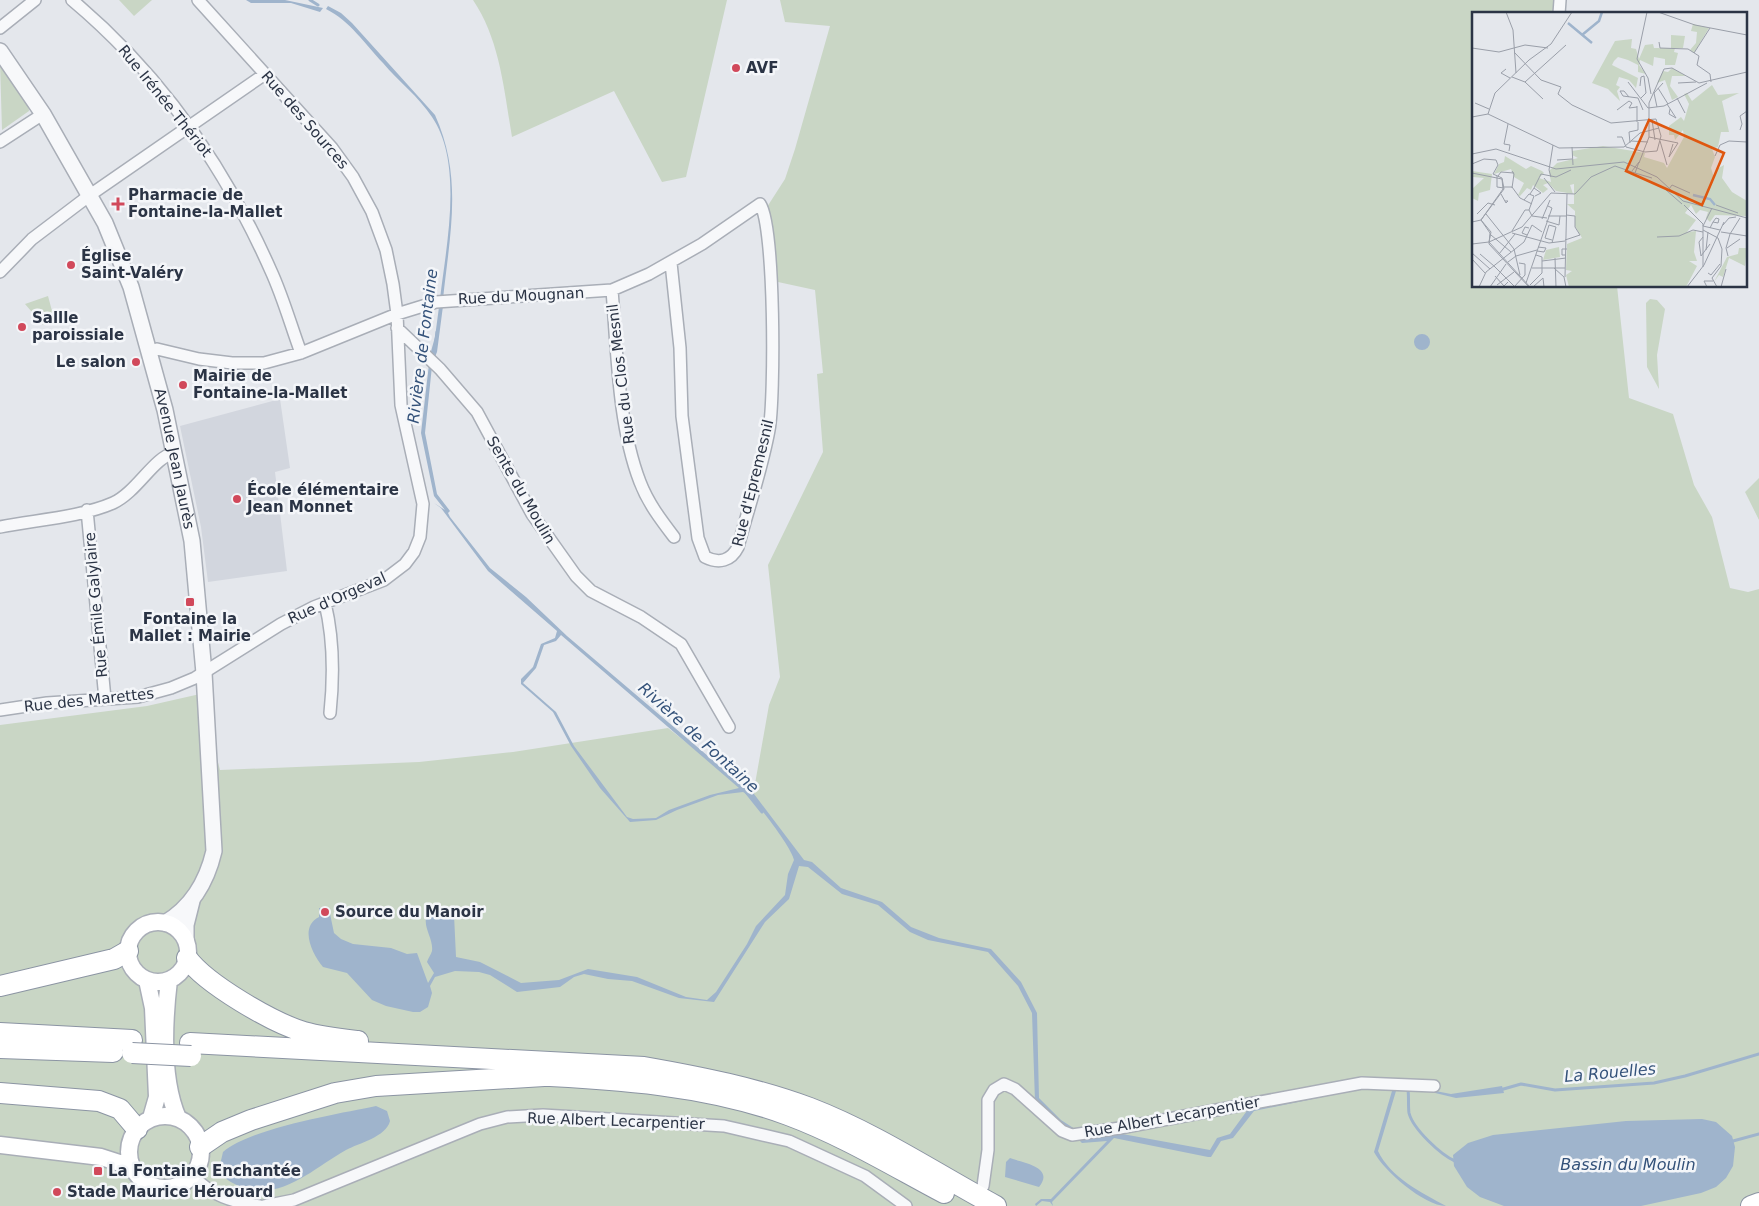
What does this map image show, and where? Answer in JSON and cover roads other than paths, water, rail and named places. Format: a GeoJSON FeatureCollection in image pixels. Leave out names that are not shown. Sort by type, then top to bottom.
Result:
{"type":"FeatureCollection","features":[{"type":"Feature","properties":{"kind":"highway"},"geometry":{"type":"LineString","coordinates":[[187,949],[196,969],[227,992],[274,1020],[304,1032],[522,1061]]}},
{"type":"Feature","properties":{"kind":"highway"},"geometry":{"type":"LineString","coordinates":[[0,986],[114,959],[128,951]]}},
{"type":"Feature","properties":{"kind":"highway"},"geometry":{"type":"LineString","coordinates":[[0,1034],[132,1046],[677,1087],[749,1103],[788,1115],[839,1137],[968,1206]]}},
{"type":"Feature","properties":{"kind":"highway"},"geometry":{"type":"LineString","coordinates":[[0,1048],[132,1046]]}},
{"type":"Feature","properties":{"kind":"highway"},"geometry":{"type":"LineString","coordinates":[[191,1050],[644,1067],[717,1079],[811,1108],[870,1136],[996,1206]]}},
{"type":"Feature","properties":{"kind":"highway"},"geometry":{"type":"LineString","coordinates":[[200,1147],[222,1132],[251,1120],[335,1093],[376,1086],[548,1076]]}},
{"type":"Feature","properties":{"kind":"highway"},"geometry":{"type":"LineString","coordinates":[[0,1093],[99,1101],[120,1109],[139,1130]]}},
{"type":"Feature","properties":{"kind":"highway"},"geometry":{"type":"LineString","coordinates":[[1751,1206],[1759,1203]]}},
{"type":"Feature","properties":{"kind":"main road"},"geometry":{"type":"LineString","coordinates":[[150,923],[165,923],[181,933],[187,949],[178,975],[169,980],[154,982],[147,980],[133,968],[128,951],[132,937],[137,931],[150,923]]}},
{"type":"Feature","properties":{"kind":"main road"},"geometry":{"type":"LineString","coordinates":[[147,980],[153,1008],[157,1098],[129,1150],[132,1167],[139,1177],[148,1184],[160,1187],[177,1185],[192,1175],[200,1157],[200,1147],[193,1129],[178,1118],[171,1103],[168,1086],[166,1006],[169,980]]}},
{"type":"Feature","properties":{"kind":"main road"},"geometry":{"type":"LineString","coordinates":[[101,1157],[160,1116],[178,1118]]}},
{"type":"Feature","properties":{"kind":"main road"},"geometry":{"type":"LineString","coordinates":[[0,1145],[101,1157],[132,1167]]}},
{"type":"Feature","properties":{"kind":"street"},"geometry":{"type":"LineString","coordinates":[[0,28],[35,0]]}},
{"type":"Feature","properties":{"kind":"street","name":"Rue Irénée Thériot"},"geometry":{"type":"LineString","coordinates":[[72,0],[126,50],[189,126],[223,177],[272,272],[301,353]]}},
{"type":"Feature","properties":{"kind":"street","name":"Rue des Sources"},"geometry":{"type":"LineString","coordinates":[[198,0],[332,148],[353,177],[372,212],[386,250],[397,314]]}},
{"type":"Feature","properties":{"kind":"street","name":"Avenue Jean Jaurès"},"geometry":{"type":"LineString","coordinates":[[0,51],[43,114],[90,195],[123,263],[149,350],[174,452],[192,541],[204,673],[214,851],[206,877],[193,899],[186,925],[187,949]]}},
{"type":"Feature","properties":{"kind":"street"},"geometry":{"type":"LineString","coordinates":[[0,272],[32,239],[90,195],[265,74]]}},
{"type":"Feature","properties":{"kind":"street"},"geometry":{"type":"LineString","coordinates":[[0,142],[43,114]]}},
{"type":"Feature","properties":{"kind":"street","name":"Rue du Mougnan"},"geometry":{"type":"LineString","coordinates":[[149,350],[157,349],[199,359],[232,363],[264,362],[301,353],[397,314],[436,302],[612,290],[670,263],[702,244],[760,204]]}},
{"type":"Feature","properties":{"kind":"street","name":"Rue d'Epremesnil"},"geometry":{"type":"LineString","coordinates":[[670,263],[680,348],[682,416],[698,538],[705,557],[721,561],[728,559],[738,548],[770,429],[773,354],[771,270],[767,233],[760,204]]}},
{"type":"Feature","properties":{"kind":"street","name":"Rue du Clos Mesnil"},"geometry":{"type":"LineString","coordinates":[[612,290],[628,444],[640,483],[654,511],[674,537]]}},
{"type":"Feature","properties":{"kind":"street","name":"Rue d'Orgeval"},"geometry":{"type":"LineString","coordinates":[[204,673],[281,624],[324,603],[384,580],[405,564],[414,552],[420,537],[423,504],[401,405],[397,314]]}},
{"type":"Feature","properties":{"kind":"street","name":"Sente du Moulin"},"geometry":{"type":"LineString","coordinates":[[398,328],[440,369],[477,412],[532,514],[565,563],[591,591],[641,617],[681,644],[729,727]]}},
{"type":"Feature","properties":{"kind":"street"},"geometry":{"type":"LineString","coordinates":[[0,527],[113,503],[130,492],[166,454],[174,452]]}},
{"type":"Feature","properties":{"kind":"street","name":"Rue Émile Galylaire"},"geometry":{"type":"LineString","coordinates":[[87,510],[105,699]]}},
{"type":"Feature","properties":{"kind":"street"},"geometry":{"type":"LineString","coordinates":[[324,603],[331,628],[334,657],[330,713]]}},
{"type":"Feature","properties":{"kind":"street","name":"Rue des Marettes"},"geometry":{"type":"LineString","coordinates":[[0,710],[47,703],[156,693],[204,673]]}},
{"type":"Feature","properties":{"kind":"street","name":"Avenue Jean Jaurès"},"geometry":{"type":"LineString","coordinates":[[165,923],[193,899]]}},
{"type":"Feature","properties":{"kind":"street","name":"Rue Albert Lecarpentier"},"geometry":{"type":"LineString","coordinates":[[983,1186],[988,1150],[988,1100],[994,1090],[1004,1084],[1016,1089],[1062,1130],[1077,1134],[1120,1128],[1362,1083],[1434,1086]]}},
{"type":"Feature","properties":{"kind":"street","name":"Rue Albert Lecarpentier"},"geometry":{"type":"LineString","coordinates":[[264,1206],[294,1200],[480,1124],[507,1117],[543,1115],[724,1126],[790,1141],[865,1176],[906,1206]]}},
{"type":"Feature","properties":{"kind":"street"},"geometry":{"type":"LineString","coordinates":[[192,1175],[200,1184],[233,1202],[260,1206]]}},
{"type":"Feature","properties":{"kind":"water"},"geometry":{"type":"Polygon","coordinates":[[[246,0],[285,0],[323,8],[320,12],[291,3],[251,3],[246,0]]]}},
{"type":"Feature","properties":{"kind":"water"},"geometry":{"type":"Polygon","coordinates":[[[328,6],[341,13],[352,23],[435,115],[444,138],[449,161],[452,183],[451,228],[443,299],[440,299],[449,231],[450,181],[448,158],[442,136],[432,117],[421,103],[350,26],[326,9],[328,6]]]}},
{"type":"Feature","properties":{"kind":"water"},"geometry":{"type":"Polygon","coordinates":[[[443,306],[437,352],[434,359],[430,355],[435,337],[439,307],[443,306]]]}},
{"type":"Feature","properties":{"kind":"water"},"geometry":{"type":"Polygon","coordinates":[[[1419,334],[1425,334],[1430,339],[1428,348],[1419,350],[1414,345],[1414,339],[1419,334]]]}},
{"type":"Feature","properties":{"kind":"water"},"geometry":{"type":"Polygon","coordinates":[[[429,364],[432,366],[425,433],[437,494],[450,511],[448,513],[450,517],[490,568],[526,597],[567,636],[749,791],[751,790],[804,860],[812,862],[841,888],[882,902],[911,927],[939,938],[991,949],[1021,982],[1037,1013],[1039,1098],[1061,1120],[1078,1131],[1071,1132],[1035,1101],[1032,1013],[1018,986],[988,952],[928,940],[910,932],[878,905],[842,894],[808,867],[799,866],[789,899],[765,922],[714,1002],[679,998],[632,981],[584,974],[574,977],[560,987],[517,992],[490,975],[479,972],[455,971],[435,977],[430,986],[432,993],[428,1007],[420,1012],[413,1012],[386,1006],[372,1000],[347,973],[323,967],[309,941],[310,927],[313,921],[319,917],[319,908],[329,909],[334,933],[341,939],[353,944],[391,948],[407,954],[417,953],[428,983],[434,973],[427,962],[432,951],[432,945],[426,919],[432,909],[446,907],[454,915],[456,957],[480,962],[521,983],[559,980],[588,969],[637,977],[686,997],[707,1000],[716,992],[747,944],[756,926],[785,895],[788,874],[794,860],[787,845],[772,823],[743,792],[718,795],[656,820],[630,822],[600,788],[571,746],[553,712],[521,684],[521,679],[533,667],[541,644],[555,638],[557,631],[488,571],[441,508],[434,503],[445,510],[434,496],[421,433],[429,364]],[[561,635],[556,641],[544,645],[536,668],[523,683],[556,712],[574,746],[627,817],[633,819],[656,818],[669,810],[710,795],[739,788],[561,635]]]}},
{"type":"Feature","properties":{"kind":"water"},"geometry":{"type":"Polygon","coordinates":[[[1358,1085],[1420,1088],[1451,1094],[1502,1086],[1504,1093],[1456,1098],[1431,1092],[1396,1091],[1378,1151],[1390,1169],[1398,1176],[1417,1190],[1446,1206],[1427,1200],[1405,1186],[1386,1168],[1374,1152],[1392,1091],[1366,1089],[1254,1111],[1233,1138],[1221,1141],[1211,1157],[1114,1138],[1052,1202],[1053,1206],[1050,1202],[1042,1201],[1036,1206],[1035,1204],[1041,1199],[1051,1199],[1107,1141],[1082,1143],[1075,1136],[1117,1133],[1210,1150],[1217,1138],[1230,1134],[1249,1108],[1358,1085]]]}},
{"type":"Feature","properties":{"kind":"water"},"geometry":{"type":"Polygon","coordinates":[[[376,1106],[387,1111],[390,1121],[383,1131],[371,1139],[346,1150],[295,1182],[268,1190],[254,1190],[239,1186],[228,1180],[219,1169],[223,1152],[236,1143],[253,1136],[296,1123],[376,1106]]]}},
{"type":"Feature","properties":{"kind":"water","name":"Bassin du Moulin"},"geometry":{"type":"Polygon","coordinates":[[[1702,1119],[1716,1122],[1732,1136],[1735,1147],[1733,1166],[1726,1178],[1716,1187],[1701,1193],[1641,1206],[1504,1206],[1480,1197],[1467,1187],[1454,1166],[1453,1155],[1468,1143],[1493,1135],[1626,1121],[1702,1119]]]}},
{"type":"Feature","properties":{"kind":"water"},"geometry":{"type":"Polygon","coordinates":[[[1010,1158],[1030,1164],[1041,1170],[1043,1180],[1039,1187],[1005,1177],[1006,1162],[1010,1158]]]}},
{"type":"Feature","properties":{"kind":"waterway","name":"Rivière de Fontaine"},"geometry":{"type":"LineString","coordinates":[[310,0],[318,5]]}},
{"type":"Feature","properties":{"kind":"waterway","name":"Rivière de Fontaine"},"geometry":{"type":"LineString","coordinates":[[434,355],[437,332]]}},
{"type":"Feature","properties":{"kind":"waterway","name":"Rivière de Fontaine"},"geometry":{"type":"LineString","coordinates":[[746,792],[762,812]]}},
{"type":"Feature","properties":{"kind":"waterway","name":"La Rouelles"},"geometry":{"type":"LineString","coordinates":[[1500,1090],[1521,1084],[1555,1090],[1654,1083],[1685,1076],[1759,1054]]}},
{"type":"Feature","properties":{"kind":"waterway","name":"Rivière de Fontaine"},"geometry":{"type":"LineString","coordinates":[[1408,1090],[1409,1113],[1416,1126],[1435,1147],[1455,1161]]}},
{"type":"Feature","properties":{"kind":"waterway"},"geometry":{"type":"LineString","coordinates":[[1733,1141],[1759,1134]]}},
{"type":"Feature","properties":{"kind":"place","name":"AVF"},"geometry":{"type":"Point","coordinates":[736,68]}},
{"type":"Feature","properties":{"kind":"place","name":"Pharmacie de Fontaine-la-Mallet"},"geometry":{"type":"Point","coordinates":[118,204]}},
{"type":"Feature","properties":{"kind":"place","name":"Église Saint-Valéry"},"geometry":{"type":"Point","coordinates":[71,265]}},
{"type":"Feature","properties":{"kind":"place","name":"Sallle paroissiale"},"geometry":{"type":"Point","coordinates":[22,327]}},
{"type":"Feature","properties":{"kind":"place","name":"Le salon"},"geometry":{"type":"Point","coordinates":[136,362]}},
{"type":"Feature","properties":{"kind":"place","name":"Mairie de Fontaine-la-Mallet"},"geometry":{"type":"Point","coordinates":[183,385]}},
{"type":"Feature","properties":{"kind":"place","name":"École élémentaire Jean Monnet"},"geometry":{"type":"Point","coordinates":[237,499]}},
{"type":"Feature","properties":{"kind":"place","name":"Fontaine la Mallet : Mairie"},"geometry":{"type":"Point","coordinates":[190,602]}},
{"type":"Feature","properties":{"kind":"place","name":"Source du Manoir"},"geometry":{"type":"Point","coordinates":[325,912]}},
{"type":"Feature","properties":{"kind":"place","name":"La Fontaine Enchantée"},"geometry":{"type":"Point","coordinates":[98,1171]}},
{"type":"Feature","properties":{"kind":"place","name":"Stade Maurice Hérouard"},"geometry":{"type":"Point","coordinates":[57,1192]}}]}
